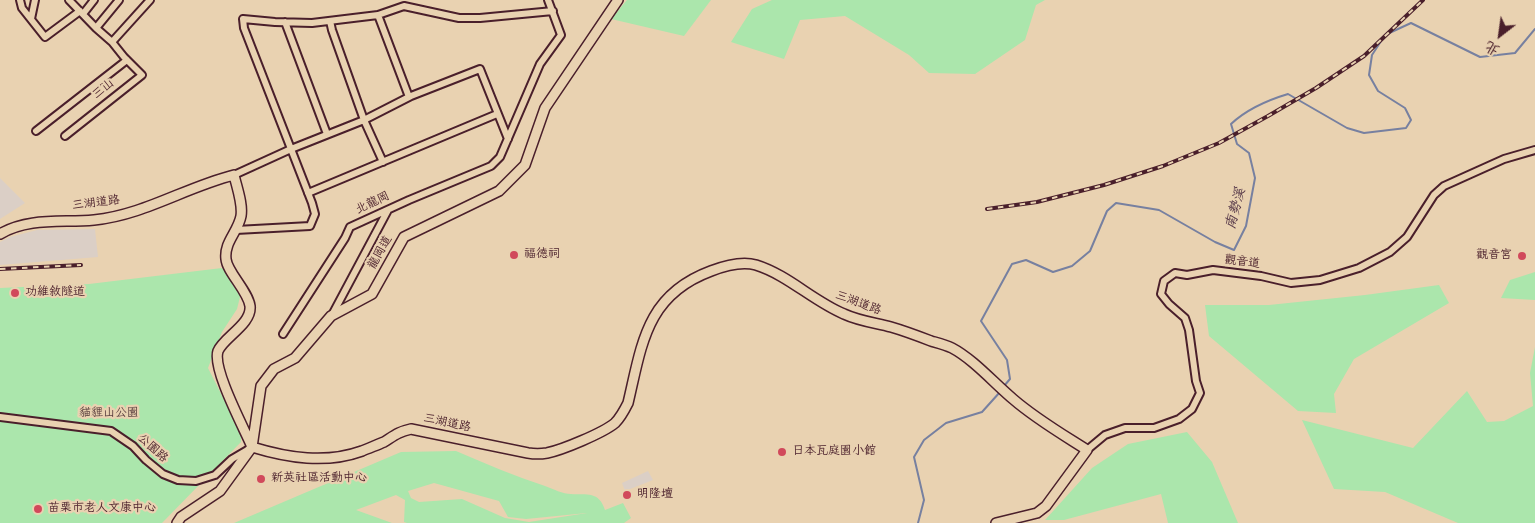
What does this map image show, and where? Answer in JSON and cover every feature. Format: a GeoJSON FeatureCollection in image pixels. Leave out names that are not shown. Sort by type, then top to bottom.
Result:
{"type":"FeatureCollection","features":[{"type":"Feature","properties":{"kind":"street"},"geometry":{"type":"LineString","coordinates":[[20,0],[22,8],[45,37],[81,13],[94,0]]}},
{"type":"Feature","properties":{"kind":"street"},"geometry":{"type":"LineString","coordinates":[[31,19],[35,0]]}},
{"type":"Feature","properties":{"kind":"street","name":"三山"},"geometry":{"type":"LineString","coordinates":[[65,136],[142,75],[112,42],[69,0]]}},
{"type":"Feature","properties":{"kind":"street"},"geometry":{"type":"LineString","coordinates":[[96,28],[119,0]]}},
{"type":"Feature","properties":{"kind":"street"},"geometry":{"type":"LineString","coordinates":[[112,42],[150,0]]}},
{"type":"Feature","properties":{"kind":"street","name":"北龍岡"},"geometry":{"type":"LineString","coordinates":[[284,334],[345,238],[350,227],[492,166],[500,157],[540,64],[561,35],[548,0]]}},
{"type":"Feature","properties":{"kind":"street","name":"龍岡道"},"geometry":{"type":"LineString","coordinates":[[177,523],[181,517],[220,492],[252,447],[261,386],[274,369],[295,358],[331,316],[372,294],[404,237],[500,191],[525,165],[545,108],[618,0]]}},
{"type":"Feature","properties":{"kind":"street"},"geometry":{"type":"LineString","coordinates":[[236,230],[310,226],[315,214],[244,28],[243,19],[285,22],[330,21],[378,15],[404,6],[460,18],[480,18],[553,11]]}},
{"type":"Feature","properties":{"kind":"street"},"geometry":{"type":"LineString","coordinates":[[378,15],[409,97]]}},
{"type":"Feature","properties":{"kind":"street"},"geometry":{"type":"LineString","coordinates":[[330,21],[364,120],[383,162]]}},
{"type":"Feature","properties":{"kind":"street"},"geometry":{"type":"LineString","coordinates":[[285,22],[327,134]]}},
{"type":"Feature","properties":{"kind":"street","name":"三山"},"geometry":{"type":"LineString","coordinates":[[36,131],[127,60]]}},
{"type":"Feature","properties":{"kind":"street"},"geometry":{"type":"LineString","coordinates":[[252,447],[219,372],[218,352],[245,322],[250,307],[226,260],[228,242],[236,230],[242,214],[234,175],[290,149],[364,120],[409,97],[480,69],[508,139]]}},
{"type":"Feature","properties":{"kind":"street"},"geometry":{"type":"LineString","coordinates":[[308,193],[497,114]]}},
{"type":"Feature","properties":{"kind":"street","name":"觀音道"},"geometry":{"type":"LineString","coordinates":[[1087,450],[1105,435],[1125,428],[1154,428],[1179,419],[1192,409],[1200,393],[1196,381],[1189,330],[1185,318],[1161,294],[1164,281],[1175,273],[1187,275],[1213,270],[1261,276],[1292,283],[1320,280],[1359,268],[1390,252],[1407,237],[1434,195],[1444,186],[1504,159],[1535,150]]}},
{"type":"Feature","properties":{"kind":"street","name":"三湖道路"},"geometry":{"type":"LineString","coordinates":[[0,234],[25,224],[51,220],[94,220],[128,213],[234,175]]}},
{"type":"Feature","properties":{"kind":"street"},"geometry":{"type":"LineString","coordinates":[[331,316],[388,210]]}},
{"type":"Feature","properties":{"kind":"street","name":"三湖道路"},"geometry":{"type":"LineString","coordinates":[[252,447],[297,458],[343,457],[383,442],[398,432],[411,429],[528,454],[545,454],[559,450],[603,430],[614,423],[622,414],[628,403],[645,336],[657,310],[667,298],[696,276],[718,268],[753,264],[770,270],[829,308],[951,347],[965,356],[1030,413],[1087,450]]}},
{"type":"Feature","properties":{"kind":"street","name":"公園路"},"geometry":{"type":"LineString","coordinates":[[0,417],[111,431],[133,446],[163,474],[178,480],[196,481],[215,475],[232,458],[252,447]]}},
{"type":"Feature","properties":{"kind":"street"},"geometry":{"type":"LineString","coordinates":[[996,523],[1037,513],[1046,506],[1087,450]]}},
{"type":"Feature","properties":{"kind":"shaded area"},"geometry":{"type":"Polygon","coordinates":[[[0,178],[25,203],[0,219],[0,178]]]}},
{"type":"Feature","properties":{"kind":"shaded area"},"geometry":{"type":"Polygon","coordinates":[[[95,229],[98,257],[0,265],[0,242],[10,237],[37,230],[95,229]]]}},
{"type":"Feature","properties":{"kind":"shaded area"},"geometry":{"type":"Polygon","coordinates":[[[648,471],[653,480],[625,491],[622,483],[648,471]]]}},
{"type":"Feature","properties":{"kind":"green space"},"geometry":{"type":"Polygon","coordinates":[[[627,0],[711,0],[684,36],[611,19],[627,0]]]}},
{"type":"Feature","properties":{"kind":"green space"},"geometry":{"type":"Polygon","coordinates":[[[772,0],[1045,0],[1036,5],[1025,40],[975,74],[929,73],[909,55],[845,16],[800,20],[784,59],[731,42],[752,9],[772,0]]]}},
{"type":"Feature","properties":{"kind":"green space","name":"貓貍山公園"},"geometry":{"type":"Polygon","coordinates":[[[222,268],[242,289],[237,309],[222,332],[208,368],[241,433],[241,442],[162,523],[0,523],[0,288],[89,284],[222,268]]]}},
{"type":"Feature","properties":{"kind":"green space"},"geometry":{"type":"Polygon","coordinates":[[[1535,272],[1535,300],[1501,298],[1510,280],[1535,272]]]}},
{"type":"Feature","properties":{"kind":"green space"},"geometry":{"type":"Polygon","coordinates":[[[1439,285],[1449,303],[1354,359],[1334,394],[1336,413],[1298,411],[1209,336],[1205,305],[1269,305],[1439,285]]]}},
{"type":"Feature","properties":{"kind":"green space"},"geometry":{"type":"Polygon","coordinates":[[[1535,347],[1535,523],[1458,523],[1385,492],[1334,489],[1302,420],[1413,448],[1467,391],[1487,422],[1504,421],[1533,406],[1530,373],[1535,347]]]}},
{"type":"Feature","properties":{"kind":"green space"},"geometry":{"type":"Polygon","coordinates":[[[1187,432],[1212,462],[1238,523],[1168,523],[1161,494],[1064,520],[1045,520],[1092,468],[1128,444],[1187,432]]]}},
{"type":"Feature","properties":{"kind":"green space"},"geometry":{"type":"Polygon","coordinates":[[[456,451],[561,492],[592,495],[599,500],[605,510],[623,503],[631,518],[624,523],[407,523],[404,522],[405,500],[396,495],[356,510],[392,523],[234,523],[401,452],[456,451]],[[434,483],[408,491],[411,498],[419,502],[462,499],[505,518],[529,522],[587,513],[526,519],[508,517],[499,501],[434,483]]]}},
{"type":"Feature","properties":{"kind":"waterway","name":"南勢溪"},"geometry":{"type":"LineString","coordinates":[[1004,386],[1010,379],[1007,360],[981,321],[1012,264],[1026,260],[1053,272],[1072,266],[1090,251],[1107,211],[1116,203],[1159,210],[1215,242],[1234,250],[1246,226],[1255,178],[1249,153],[1237,144],[1231,124],[1237,119],[1258,106],[1288,94],[1347,128],[1364,133],[1406,128],[1411,120],[1405,108],[1378,91],[1369,75],[1372,55],[1385,35],[1411,23],[1480,57],[1515,53],[1535,29]]}},
{"type":"Feature","properties":{"kind":"waterway","name":"南勢溪"},"geometry":{"type":"LineString","coordinates":[[918,523],[924,500],[914,457],[924,440],[946,423],[982,412],[1000,392]]}},
{"type":"Feature","properties":{"kind":"railway"},"geometry":{"type":"LineString","coordinates":[[987,209],[1037,202],[1104,185],[1163,166],[1219,143],[1316,88],[1364,56],[1423,0]]}},
{"type":"Feature","properties":{"kind":"railway"},"geometry":{"type":"LineString","coordinates":[[0,269],[81,265]]}},
{"type":"Feature","properties":{"kind":"place","name":"福德祠"},"geometry":{"type":"Point","coordinates":[514,255]}},
{"type":"Feature","properties":{"kind":"place","name":"觀音宮"},"geometry":{"type":"Point","coordinates":[1522,256]}},
{"type":"Feature","properties":{"kind":"place","name":"功維敘隧道"},"geometry":{"type":"Point","coordinates":[15,293]}},
{"type":"Feature","properties":{"kind":"place","name":"日本瓦庭園小館"},"geometry":{"type":"Point","coordinates":[782,452]}},
{"type":"Feature","properties":{"kind":"place","name":"新英社區活動中心"},"geometry":{"type":"Point","coordinates":[261,479]}},
{"type":"Feature","properties":{"kind":"place","name":"明隆壇"},"geometry":{"type":"Point","coordinates":[627,495]}},
{"type":"Feature","properties":{"kind":"place","name":"苗栗市老人文康中心"},"geometry":{"type":"Point","coordinates":[38,509]}}]}
